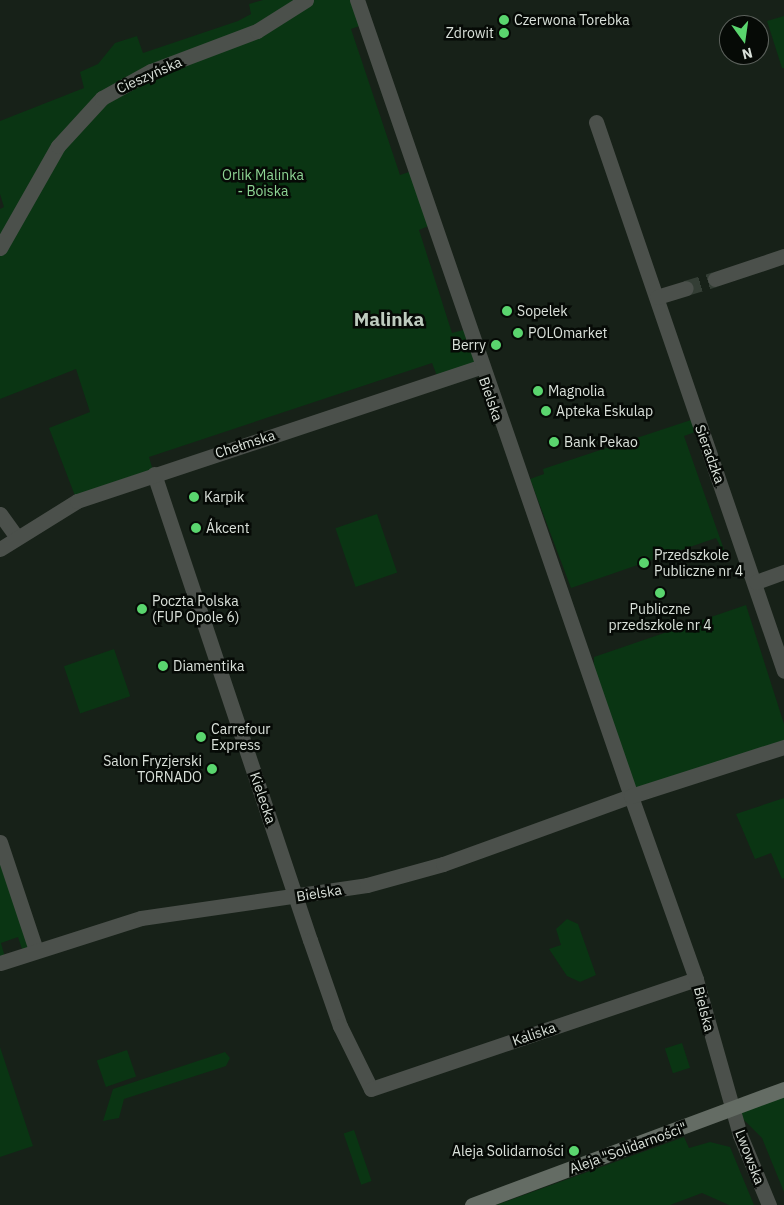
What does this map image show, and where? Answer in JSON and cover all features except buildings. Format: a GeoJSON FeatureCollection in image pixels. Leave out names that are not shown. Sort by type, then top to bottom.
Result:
{"type":"FeatureCollection","features":[{"type":"Feature","properties":{"kind":"street","name":"Cieszyńska"},"geometry":{"type":"LineString","coordinates":[[0,248],[58,146],[102,98],[151,71],[257,31],[306,0]]}},
{"type":"Feature","properties":{"kind":"street","name":"Bielska"},"geometry":{"type":"LineString","coordinates":[[357,0],[480,367],[696,979],[733,1109]]}},
{"type":"Feature","properties":{"kind":"street","name":"Sieradzka"},"geometry":{"type":"LineString","coordinates":[[596,122],[756,582],[784,671]]}},
{"type":"Feature","properties":{"kind":"street"},"geometry":{"type":"LineString","coordinates":[[715,279],[784,256]]}},
{"type":"Feature","properties":{"kind":"street"},"geometry":{"type":"LineString","coordinates":[[657,297],[686,288]]}},
{"type":"Feature","properties":{"kind":"street","name":"Chełmska"},"geometry":{"type":"LineString","coordinates":[[0,549],[16,536],[77,501],[480,367]]}},
{"type":"Feature","properties":{"kind":"street","name":"Kielecka"},"geometry":{"type":"LineString","coordinates":[[154,474],[340,1026],[371,1089]]}},
{"type":"Feature","properties":{"kind":"street"},"geometry":{"type":"LineString","coordinates":[[0,514],[16,536]]}},
{"type":"Feature","properties":{"kind":"street"},"geometry":{"type":"LineString","coordinates":[[756,582],[784,572]]}},
{"type":"Feature","properties":{"kind":"street"},"geometry":{"type":"LineString","coordinates":[[631,796],[784,747]]}},
{"type":"Feature","properties":{"kind":"street","name":"Bielska"},"geometry":{"type":"LineString","coordinates":[[0,963],[141,918],[296,897],[367,885],[443,864],[631,796]]}},
{"type":"Feature","properties":{"kind":"street"},"geometry":{"type":"LineString","coordinates":[[0,842],[36,950]]}},
{"type":"Feature","properties":{"kind":"street","name":"Kaliska"},"geometry":{"type":"LineString","coordinates":[[371,1089],[696,979]]}},
{"type":"Feature","properties":{"kind":"street","name":"Aleja \"Solidarności\""},"geometry":{"type":"LineString","coordinates":[[472,1205],[784,1089]]}},
{"type":"Feature","properties":{"kind":"street","name":"Lwowska"},"geometry":{"type":"LineString","coordinates":[[733,1109],[769,1205]]}},
{"type":"Feature","properties":{"kind":"green space","name":"Orlik Malinka - Boiska"},"geometry":{"type":"Polygon","coordinates":[[[263,0],[357,0],[365,24],[351,29],[400,175],[415,170],[433,224],[419,230],[452,333],[467,329],[480,367],[439,381],[432,363],[149,457],[154,474],[77,501],[49,428],[90,412],[76,369],[0,399],[0,209],[4,207],[0,194],[0,121],[84,88],[80,72],[98,64],[115,43],[137,36],[143,53],[238,21],[251,14],[249,4],[263,0]]]}},
{"type":"Feature","properties":{"kind":"green space"},"geometry":{"type":"Polygon","coordinates":[[[784,16],[784,68],[782,68],[769,27],[769,20],[784,16]]]}},
{"type":"Feature","properties":{"kind":"green space"},"geometry":{"type":"Polygon","coordinates":[[[697,418],[701,430],[684,436],[728,561],[716,538],[571,588],[530,479],[544,474],[543,469],[697,418]]]}},
{"type":"Feature","properties":{"kind":"green space"},"geometry":{"type":"Polygon","coordinates":[[[377,514],[397,573],[356,587],[335,528],[377,514]]]}},
{"type":"Feature","properties":{"kind":"green space"},"geometry":{"type":"Polygon","coordinates":[[[746,605],[784,724],[784,741],[629,792],[593,690],[594,657],[746,605]]]}},
{"type":"Feature","properties":{"kind":"green space"},"geometry":{"type":"Polygon","coordinates":[[[114,649],[130,696],[80,714],[64,666],[114,649]]]}},
{"type":"Feature","properties":{"kind":"green space"},"geometry":{"type":"Polygon","coordinates":[[[784,798],[784,878],[782,879],[771,853],[755,859],[736,814],[784,798]]]}},
{"type":"Feature","properties":{"kind":"green space"},"geometry":{"type":"Polygon","coordinates":[[[0,842],[36,950],[24,955],[18,937],[1,943],[6,961],[0,963],[0,842]]]}},
{"type":"Feature","properties":{"kind":"green space"},"geometry":{"type":"Polygon","coordinates":[[[567,919],[578,924],[596,975],[580,982],[567,976],[549,949],[561,945],[556,929],[567,919]]]}},
{"type":"Feature","properties":{"kind":"green space"},"geometry":{"type":"Polygon","coordinates":[[[682,1043],[690,1068],[673,1073],[665,1049],[682,1043]]]}},
{"type":"Feature","properties":{"kind":"green space"},"geometry":{"type":"Polygon","coordinates":[[[0,1047],[33,1146],[0,1157],[0,1047]]]}},
{"type":"Feature","properties":{"kind":"green space"},"geometry":{"type":"Polygon","coordinates":[[[127,1050],[136,1076],[106,1087],[97,1060],[127,1050]]]}},
{"type":"Feature","properties":{"kind":"green space"},"geometry":{"type":"Polygon","coordinates":[[[225,1052],[230,1058],[226,1066],[124,1099],[119,1118],[103,1121],[113,1089],[225,1052]]]}},
{"type":"Feature","properties":{"kind":"green space"},"geometry":{"type":"Polygon","coordinates":[[[784,1089],[784,1192],[762,1138],[733,1109],[784,1089]]]}},
{"type":"Feature","properties":{"kind":"green space"},"geometry":{"type":"Polygon","coordinates":[[[354,1130],[372,1181],[361,1185],[344,1134],[354,1130]]]}},
{"type":"Feature","properties":{"kind":"green space"},"geometry":{"type":"Polygon","coordinates":[[[684,1137],[689,1148],[710,1142],[730,1147],[754,1205],[729,1205],[702,1193],[670,1205],[496,1205],[684,1137]]]}},
{"type":"Feature","properties":{"kind":"tunnel"},"geometry":{"type":"LineString","coordinates":[[686,288],[715,279]]}},
{"type":"Feature","properties":{"kind":"place","name":"Czerwona Torebka"},"geometry":{"type":"Point","coordinates":[504,20]}},
{"type":"Feature","properties":{"kind":"place","name":"Zdrowit"},"geometry":{"type":"Point","coordinates":[504,33]}},
{"type":"Feature","properties":{"kind":"place","name":"Sopelek"},"geometry":{"type":"Point","coordinates":[507,311]}},
{"type":"Feature","properties":{"kind":"place","name":"POLOmarket"},"geometry":{"type":"Point","coordinates":[518,333]}},
{"type":"Feature","properties":{"kind":"place","name":"Berry"},"geometry":{"type":"Point","coordinates":[496,345]}},
{"type":"Feature","properties":{"kind":"place","name":"Magnolia"},"geometry":{"type":"Point","coordinates":[538,391]}},
{"type":"Feature","properties":{"kind":"place","name":"Apteka Eskulap"},"geometry":{"type":"Point","coordinates":[546,411]}},
{"type":"Feature","properties":{"kind":"place","name":"Bank Pekao"},"geometry":{"type":"Point","coordinates":[554,442]}},
{"type":"Feature","properties":{"kind":"place","name":"Karpik"},"geometry":{"type":"Point","coordinates":[194,497]}},
{"type":"Feature","properties":{"kind":"place","name":"Ákcent"},"geometry":{"type":"Point","coordinates":[196,528]}},
{"type":"Feature","properties":{"kind":"place","name":"Przedszkole Publiczne nr 4"},"geometry":{"type":"Point","coordinates":[644,563]}},
{"type":"Feature","properties":{"kind":"place","name":"Publiczne przedszkole nr 4"},"geometry":{"type":"Point","coordinates":[660,593]}},
{"type":"Feature","properties":{"kind":"place","name":"Poczta Polska (FUP Opole 6)"},"geometry":{"type":"Point","coordinates":[142,609]}},
{"type":"Feature","properties":{"kind":"place","name":"Diamentika"},"geometry":{"type":"Point","coordinates":[163,666]}},
{"type":"Feature","properties":{"kind":"place","name":"Carrefour Express"},"geometry":{"type":"Point","coordinates":[201,737]}},
{"type":"Feature","properties":{"kind":"place","name":"Salon Fryzjerski TORNADO"},"geometry":{"type":"Point","coordinates":[212,769]}},
{"type":"Feature","properties":{"kind":"place","name":"Aleja Solidarności"},"geometry":{"type":"Point","coordinates":[574,1151]}},
{"type":"Feature","properties":{"kind":"district","name":"Malinka"},"geometry":{"type":"Point","coordinates":[389,320]}}]}
